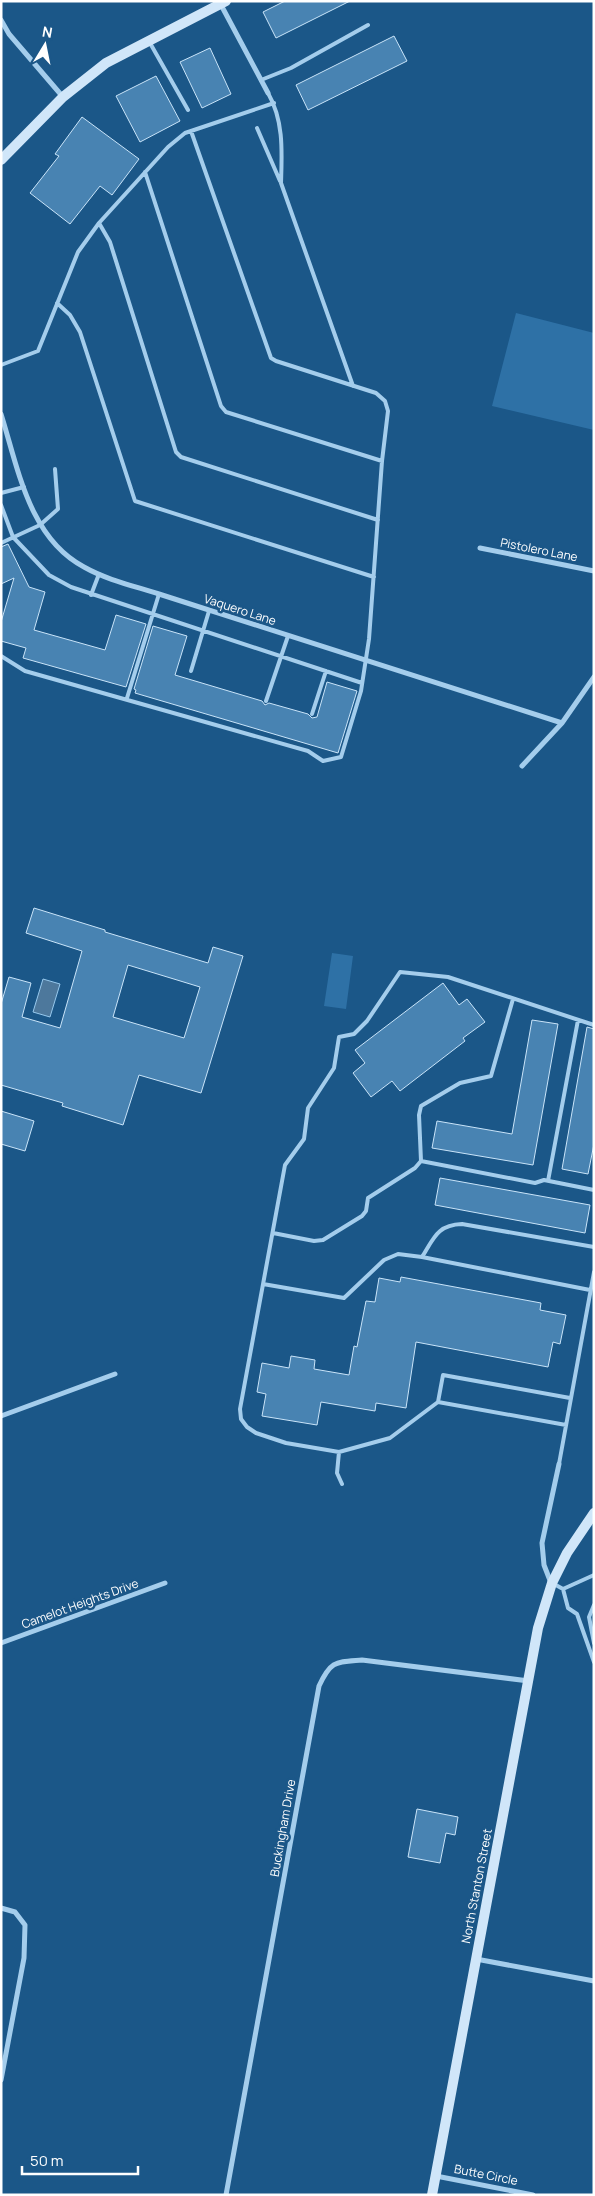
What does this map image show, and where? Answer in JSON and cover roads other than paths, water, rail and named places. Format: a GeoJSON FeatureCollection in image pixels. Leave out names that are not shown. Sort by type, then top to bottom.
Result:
{"type":"FeatureCollection","features":[{"type":"Feature","properties":{"kind":"street"},"geometry":{"type":"LineString","coordinates":[[1,160],[63,96],[106,63],[222,2],[268,93]]}},
{"type":"Feature","properties":{"kind":"street"},"geometry":{"type":"LineString","coordinates":[[1,20],[9,34],[63,96]]}},
{"type":"Feature","properties":{"kind":"street","name":"Vaquero Lane"},"geometry":{"type":"LineString","coordinates":[[1,414],[31,507],[40,525],[65,554],[82,566],[99,574],[210,611],[562,723]]}},
{"type":"Feature","properties":{"kind":"street","name":"Pistolero Lane"},"geometry":{"type":"LineString","coordinates":[[480,548],[594,571]]}},
{"type":"Feature","properties":{"kind":"street"},"geometry":{"type":"LineString","coordinates":[[522,766],[562,723],[594,677]]}},
{"type":"Feature","properties":{"kind":"street"},"geometry":{"type":"LineString","coordinates":[[1,1416],[115,1374]]}},
{"type":"Feature","properties":{"kind":"street"},"geometry":{"type":"LineString","coordinates":[[552,1583],[544,1565],[542,1543],[559,1464]]}},
{"type":"Feature","properties":{"kind":"street","name":"North Stanton Street"},"geometry":{"type":"LineString","coordinates":[[432,2195],[538,1628],[552,1583],[567,1552],[594,1513]]}},
{"type":"Feature","properties":{"kind":"street","name":"Camelot Heights Drive"},"geometry":{"type":"LineString","coordinates":[[1,1643],[165,1583]]}},
{"type":"Feature","properties":{"kind":"street","name":"Buckingham Drive"},"geometry":{"type":"LineString","coordinates":[[226,2195],[319,1686],[326,1670],[338,1662],[362,1660],[529,1681]]}},
{"type":"Feature","properties":{"kind":"street"},"geometry":{"type":"LineString","coordinates":[[1,1908],[15,1912],[25,1925],[24,1958],[1,2080]]}},
{"type":"Feature","properties":{"kind":"street"},"geometry":{"type":"LineString","coordinates":[[476,1959],[594,1981]]}},
{"type":"Feature","properties":{"kind":"street","name":"Butte Circle"},"geometry":{"type":"LineString","coordinates":[[435,2176],[534,2195]]}},
{"type":"Feature","properties":{"kind":"lane"},"geometry":{"type":"LineString","coordinates":[[261,80],[291,68],[368,25]]}},
{"type":"Feature","properties":{"kind":"lane"},"geometry":{"type":"LineString","coordinates":[[148,40],[188,110]]}},
{"type":"Feature","properties":{"kind":"lane"},"geometry":{"type":"LineString","coordinates":[[268,93],[278,117],[282,149],[281,183]]}},
{"type":"Feature","properties":{"kind":"lane"},"geometry":{"type":"LineString","coordinates":[[1,365],[38,351],[78,252],[99,223],[168,147],[185,133],[274,104]]}},
{"type":"Feature","properties":{"kind":"lane"},"geometry":{"type":"LineString","coordinates":[[257,128],[281,183],[352,386]]}},
{"type":"Feature","properties":{"kind":"lane"},"geometry":{"type":"LineString","coordinates":[[1,656],[25,671],[127,698],[308,751],[323,761],[331,761],[341,757],[362,683],[366,660],[382,461],[388,411],[386,401],[376,393],[276,362],[271,358],[191,131]]}},
{"type":"Feature","properties":{"kind":"lane"},"geometry":{"type":"LineString","coordinates":[[145,172],[220,406],[226,412],[382,461]]}},
{"type":"Feature","properties":{"kind":"lane"},"geometry":{"type":"LineString","coordinates":[[99,223],[110,242],[176,452],[181,457],[378,520]]}},
{"type":"Feature","properties":{"kind":"lane"},"geometry":{"type":"LineString","coordinates":[[57,303],[70,315],[80,332],[136,502],[374,577]]}},
{"type":"Feature","properties":{"kind":"lane"},"geometry":{"type":"LineString","coordinates":[[1,543],[40,525],[58,509],[55,470]]}},
{"type":"Feature","properties":{"kind":"lane"},"geometry":{"type":"LineString","coordinates":[[1,493],[24,487]]}},
{"type":"Feature","properties":{"kind":"lane"},"geometry":{"type":"LineString","coordinates":[[1,504],[14,538],[50,575],[71,587],[362,683]]}},
{"type":"Feature","properties":{"kind":"lane"},"geometry":{"type":"LineString","coordinates":[[91,595],[99,574]]}},
{"type":"Feature","properties":{"kind":"lane"},"geometry":{"type":"LineString","coordinates":[[127,698],[159,594]]}},
{"type":"Feature","properties":{"kind":"lane"},"geometry":{"type":"LineString","coordinates":[[191,671],[210,611]]}},
{"type":"Feature","properties":{"kind":"lane"},"geometry":{"type":"LineString","coordinates":[[266,701],[288,636]]}},
{"type":"Feature","properties":{"kind":"lane"},"geometry":{"type":"LineString","coordinates":[[312,714],[326,671]]}},
{"type":"Feature","properties":{"kind":"lane"},"geometry":{"type":"LineString","coordinates":[[570,1398],[443,1375],[438,1402],[390,1438],[340,1452],[272,1438],[252,1430],[241,1419],[240,1409],[285,1165],[304,1139],[308,1108],[334,1068],[339,1037],[354,1034],[367,1021],[400,972],[448,977],[594,1025]]}},
{"type":"Feature","properties":{"kind":"lane"},"geometry":{"type":"LineString","coordinates":[[273,1233],[314,1241],[323,1240],[362,1216],[366,1211],[368,1198],[415,1168],[421,1161],[418,1115],[422,1106],[460,1083],[491,1076],[513,999]]}},
{"type":"Feature","properties":{"kind":"lane"},"geometry":{"type":"LineString","coordinates":[[548,1181],[578,1020]]}},
{"type":"Feature","properties":{"kind":"lane"},"geometry":{"type":"LineString","coordinates":[[421,1161],[535,1183],[548,1181],[594,1190]]}},
{"type":"Feature","properties":{"kind":"lane"},"geometry":{"type":"LineString","coordinates":[[422,1257],[439,1230],[450,1224],[462,1224],[594,1247]]}},
{"type":"Feature","properties":{"kind":"lane"},"geometry":{"type":"LineString","coordinates":[[263,1284],[344,1298],[384,1260],[398,1254],[590,1290]]}},
{"type":"Feature","properties":{"kind":"lane"},"geometry":{"type":"LineString","coordinates":[[559,1464],[594,1272]]}},
{"type":"Feature","properties":{"kind":"lane"},"geometry":{"type":"LineString","coordinates":[[438,1402],[566,1425]]}},
{"type":"Feature","properties":{"kind":"lane"},"geometry":{"type":"LineString","coordinates":[[340,1452],[336,1473],[342,1484]]}},
{"type":"Feature","properties":{"kind":"lane"},"geometry":{"type":"LineString","coordinates":[[563,1589],[594,1574]]}},
{"type":"Feature","properties":{"kind":"lane"},"geometry":{"type":"LineString","coordinates":[[552,1583],[563,1589],[568,1608],[573,1609],[577,1614],[594,1662]]}},
{"type":"Feature","properties":{"kind":"lane"},"geometry":{"type":"LineString","coordinates":[[594,1604],[589,1617],[594,1643]]}}]}
